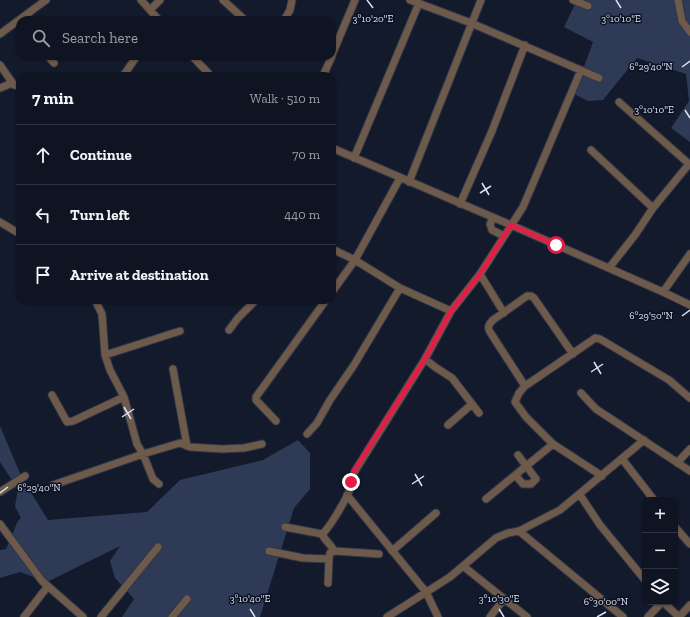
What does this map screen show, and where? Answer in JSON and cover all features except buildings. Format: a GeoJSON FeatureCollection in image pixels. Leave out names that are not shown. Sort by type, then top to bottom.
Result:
{"type":"FeatureCollection","features":[{"type":"Feature","properties":{"kind":"street"},"geometry":{"type":"LineString","coordinates":[[26,16],[46,0]]}},
{"type":"Feature","properties":{"kind":"street"},"geometry":{"type":"LineString","coordinates":[[141,0],[155,16]]}},
{"type":"Feature","properties":{"kind":"street"},"geometry":{"type":"LineString","coordinates":[[150,10],[160,0]]}},
{"type":"Feature","properties":{"kind":"street"},"geometry":{"type":"LineString","coordinates":[[223,0],[241,16]]}},
{"type":"Feature","properties":{"kind":"street"},"geometry":{"type":"LineString","coordinates":[[286,16],[290,10],[292,0]]}},
{"type":"Feature","properties":{"kind":"street"},"geometry":{"type":"LineString","coordinates":[[336,46],[355,0]]}},
{"type":"Feature","properties":{"kind":"street"},"geometry":{"type":"LineString","coordinates":[[410,0],[525,45],[599,78]]}},
{"type":"Feature","properties":{"kind":"street"},"geometry":{"type":"LineString","coordinates":[[409,182],[481,0]]}},
{"type":"Feature","properties":{"kind":"street"},"geometry":{"type":"LineString","coordinates":[[573,0],[588,6]]}},
{"type":"Feature","properties":{"kind":"street"},"geometry":{"type":"LineString","coordinates":[[678,0],[682,21],[690,32]]}},
{"type":"Feature","properties":{"kind":"street"},"geometry":{"type":"LineString","coordinates":[[354,158],[419,3]]}},
{"type":"Feature","properties":{"kind":"street"},"geometry":{"type":"LineString","coordinates":[[0,34],[16,24]]}},
{"type":"Feature","properties":{"kind":"street"},"geometry":{"type":"LineString","coordinates":[[460,204],[492,131],[525,45]]}},
{"type":"Feature","properties":{"kind":"street"},"geometry":{"type":"LineString","coordinates":[[126,72],[133,60]]}},
{"type":"Feature","properties":{"kind":"street"},"geometry":{"type":"LineString","coordinates":[[196,60],[208,72]]}},
{"type":"Feature","properties":{"kind":"street"},"geometry":{"type":"LineString","coordinates":[[325,72],[330,60]]}},
{"type":"Feature","properties":{"kind":"street"},"geometry":{"type":"LineString","coordinates":[[0,65],[12,83],[16,86]]}},
{"type":"Feature","properties":{"kind":"street"},"geometry":{"type":"LineString","coordinates":[[322,534],[328,528],[347,495],[351,487],[354,471],[425,359],[451,311],[480,274],[523,206],[581,70]]}},
{"type":"Feature","properties":{"kind":"street"},"geometry":{"type":"LineString","coordinates":[[0,88],[12,83]]}},
{"type":"Feature","properties":{"kind":"street"},"geometry":{"type":"LineString","coordinates":[[609,268],[635,235],[653,208],[689,163],[619,102]]}},
{"type":"Feature","properties":{"kind":"street"},"geometry":{"type":"LineString","coordinates":[[336,150],[511,225],[690,305]]}},
{"type":"Feature","properties":{"kind":"street"},"geometry":{"type":"LineString","coordinates":[[591,150],[653,208]]}},
{"type":"Feature","properties":{"kind":"street"},"geometry":{"type":"LineString","coordinates":[[336,286],[355,260],[400,178]]}},
{"type":"Feature","properties":{"kind":"street"},"geometry":{"type":"LineString","coordinates":[[493,218],[490,224],[492,230],[504,236]]}},
{"type":"Feature","properties":{"kind":"street"},"geometry":{"type":"LineString","coordinates":[[0,222],[16,230]]}},
{"type":"Feature","properties":{"kind":"street"},"geometry":{"type":"LineString","coordinates":[[336,251],[355,260],[400,288],[451,311]]}},
{"type":"Feature","properties":{"kind":"street"},"geometry":{"type":"LineString","coordinates":[[663,292],[690,254]]}},
{"type":"Feature","properties":{"kind":"street"},"geometry":{"type":"LineString","coordinates":[[480,274],[504,312]]}},
{"type":"Feature","properties":{"kind":"street"},"geometry":{"type":"LineString","coordinates":[[307,434],[317,423],[330,400],[354,365],[400,288]]}},
{"type":"Feature","properties":{"kind":"street"},"geometry":{"type":"LineString","coordinates":[[525,386],[488,330],[489,324],[527,296],[532,296],[573,354]]}},
{"type":"Feature","properties":{"kind":"street"},"geometry":{"type":"LineString","coordinates":[[97,304],[102,314],[105,355],[110,370],[124,397],[137,444],[143,454],[152,479],[160,484]]}},
{"type":"Feature","properties":{"kind":"street"},"geometry":{"type":"LineString","coordinates":[[229,330],[238,318],[252,304]]}},
{"type":"Feature","properties":{"kind":"street"},"geometry":{"type":"LineString","coordinates":[[276,421],[256,400],[256,397],[323,304]]}},
{"type":"Feature","properties":{"kind":"street"},"geometry":{"type":"LineString","coordinates":[[105,355],[180,332]]}},
{"type":"Feature","properties":{"kind":"street"},"geometry":{"type":"LineString","coordinates":[[602,476],[553,444],[526,417],[515,403],[515,398],[525,386],[595,338],[600,339],[669,380],[690,398]]}},
{"type":"Feature","properties":{"kind":"street"},"geometry":{"type":"LineString","coordinates":[[425,359],[452,378],[479,413]]}},
{"type":"Feature","properties":{"kind":"street"},"geometry":{"type":"LineString","coordinates":[[173,369],[187,446]]}},
{"type":"Feature","properties":{"kind":"street"},"geometry":{"type":"LineString","coordinates":[[581,393],[596,409],[690,471]]}},
{"type":"Feature","properties":{"kind":"street"},"geometry":{"type":"LineString","coordinates":[[52,395],[67,422],[124,397]]}},
{"type":"Feature","properties":{"kind":"street"},"geometry":{"type":"LineString","coordinates":[[448,425],[472,404]]}},
{"type":"Feature","properties":{"kind":"street"},"geometry":{"type":"LineString","coordinates":[[387,617],[463,566],[496,538],[508,533],[519,531],[560,510],[623,460],[644,440]]}},
{"type":"Feature","properties":{"kind":"street"},"geometry":{"type":"LineString","coordinates":[[53,485],[143,454],[180,444],[222,449],[244,448],[262,444]]}},
{"type":"Feature","properties":{"kind":"street"},"geometry":{"type":"LineString","coordinates":[[486,499],[516,476],[553,444]]}},
{"type":"Feature","properties":{"kind":"street"},"geometry":{"type":"LineString","coordinates":[[677,463],[690,448]]}},
{"type":"Feature","properties":{"kind":"street"},"geometry":{"type":"LineString","coordinates":[[516,476],[523,484],[530,484],[536,479],[518,455]]}},
{"type":"Feature","properties":{"kind":"street"},"geometry":{"type":"LineString","coordinates":[[623,460],[652,497]]}},
{"type":"Feature","properties":{"kind":"street"},"geometry":{"type":"LineString","coordinates":[[0,492],[26,476]]}},
{"type":"Feature","properties":{"kind":"street"},"geometry":{"type":"LineString","coordinates":[[347,495],[426,592],[438,617]]}},
{"type":"Feature","properties":{"kind":"street"},"geometry":{"type":"LineString","coordinates":[[580,495],[600,525],[642,576]]}},
{"type":"Feature","properties":{"kind":"street"},"geometry":{"type":"LineString","coordinates":[[392,551],[436,513]]}},
{"type":"Feature","properties":{"kind":"street"},"geometry":{"type":"LineString","coordinates":[[0,524],[42,581],[83,617]]}},
{"type":"Feature","properties":{"kind":"street"},"geometry":{"type":"LineString","coordinates":[[286,527],[322,534]]}},
{"type":"Feature","properties":{"kind":"street"},"geometry":{"type":"LineString","coordinates":[[678,530],[690,544]]}},
{"type":"Feature","properties":{"kind":"street"},"geometry":{"type":"LineString","coordinates":[[519,531],[623,617]]}},
{"type":"Feature","properties":{"kind":"street"},"geometry":{"type":"LineString","coordinates":[[322,534],[325,541],[330,544],[334,551]]}},
{"type":"Feature","properties":{"kind":"street"},"geometry":{"type":"LineString","coordinates":[[101,617],[158,547]]}},
{"type":"Feature","properties":{"kind":"street"},"geometry":{"type":"LineString","coordinates":[[269,550],[304,558],[329,559]]}},
{"type":"Feature","properties":{"kind":"street"},"geometry":{"type":"LineString","coordinates":[[328,583],[330,553],[334,551],[379,554]]}},
{"type":"Feature","properties":{"kind":"street"},"geometry":{"type":"LineString","coordinates":[[463,566],[527,617]]}},
{"type":"Feature","properties":{"kind":"street"},"geometry":{"type":"LineString","coordinates":[[24,617],[48,586]]}},
{"type":"Feature","properties":{"kind":"street"},"geometry":{"type":"LineString","coordinates":[[172,617],[187,599]]}},
{"type":"Feature","properties":{"kind":"street"},"geometry":{"type":"LineString","coordinates":[[490,617],[504,599]]}},
{"type":"Feature","properties":{"kind":"street"},"geometry":{"type":"LineString","coordinates":[[648,617],[659,605]]}},
{"type":"Feature","properties":{"kind":"street"},"geometry":{"type":"LineString","coordinates":[[665,605],[679,617],[690,605]]}},
{"type":"Feature","properties":{"kind":"shaded area"},"geometry":{"type":"Polygon","coordinates":[[[577,0],[690,0],[690,142],[671,128],[689,101],[686,74],[637,58],[603,100],[588,101],[574,94],[593,42],[564,27],[577,0]]]}},
{"type":"Feature","properties":{"kind":"shaded area"},"geometry":{"type":"Polygon","coordinates":[[[0,426],[22,478],[48,520],[147,512],[180,480],[263,460],[298,440],[310,453],[310,489],[294,508],[260,617],[122,617],[134,599],[115,578],[110,561],[120,546],[47,582],[20,572],[0,578],[0,550],[6,549],[18,521],[21,518],[15,506],[18,489],[0,462],[0,426]]]}},
{"type":"Feature","properties":{"kind":"route"},"geometry":{"type":"LineString","coordinates":[[351,482],[354,471],[399,402],[425,359],[451,311],[472,286],[511,225],[556,245]]}}]}
